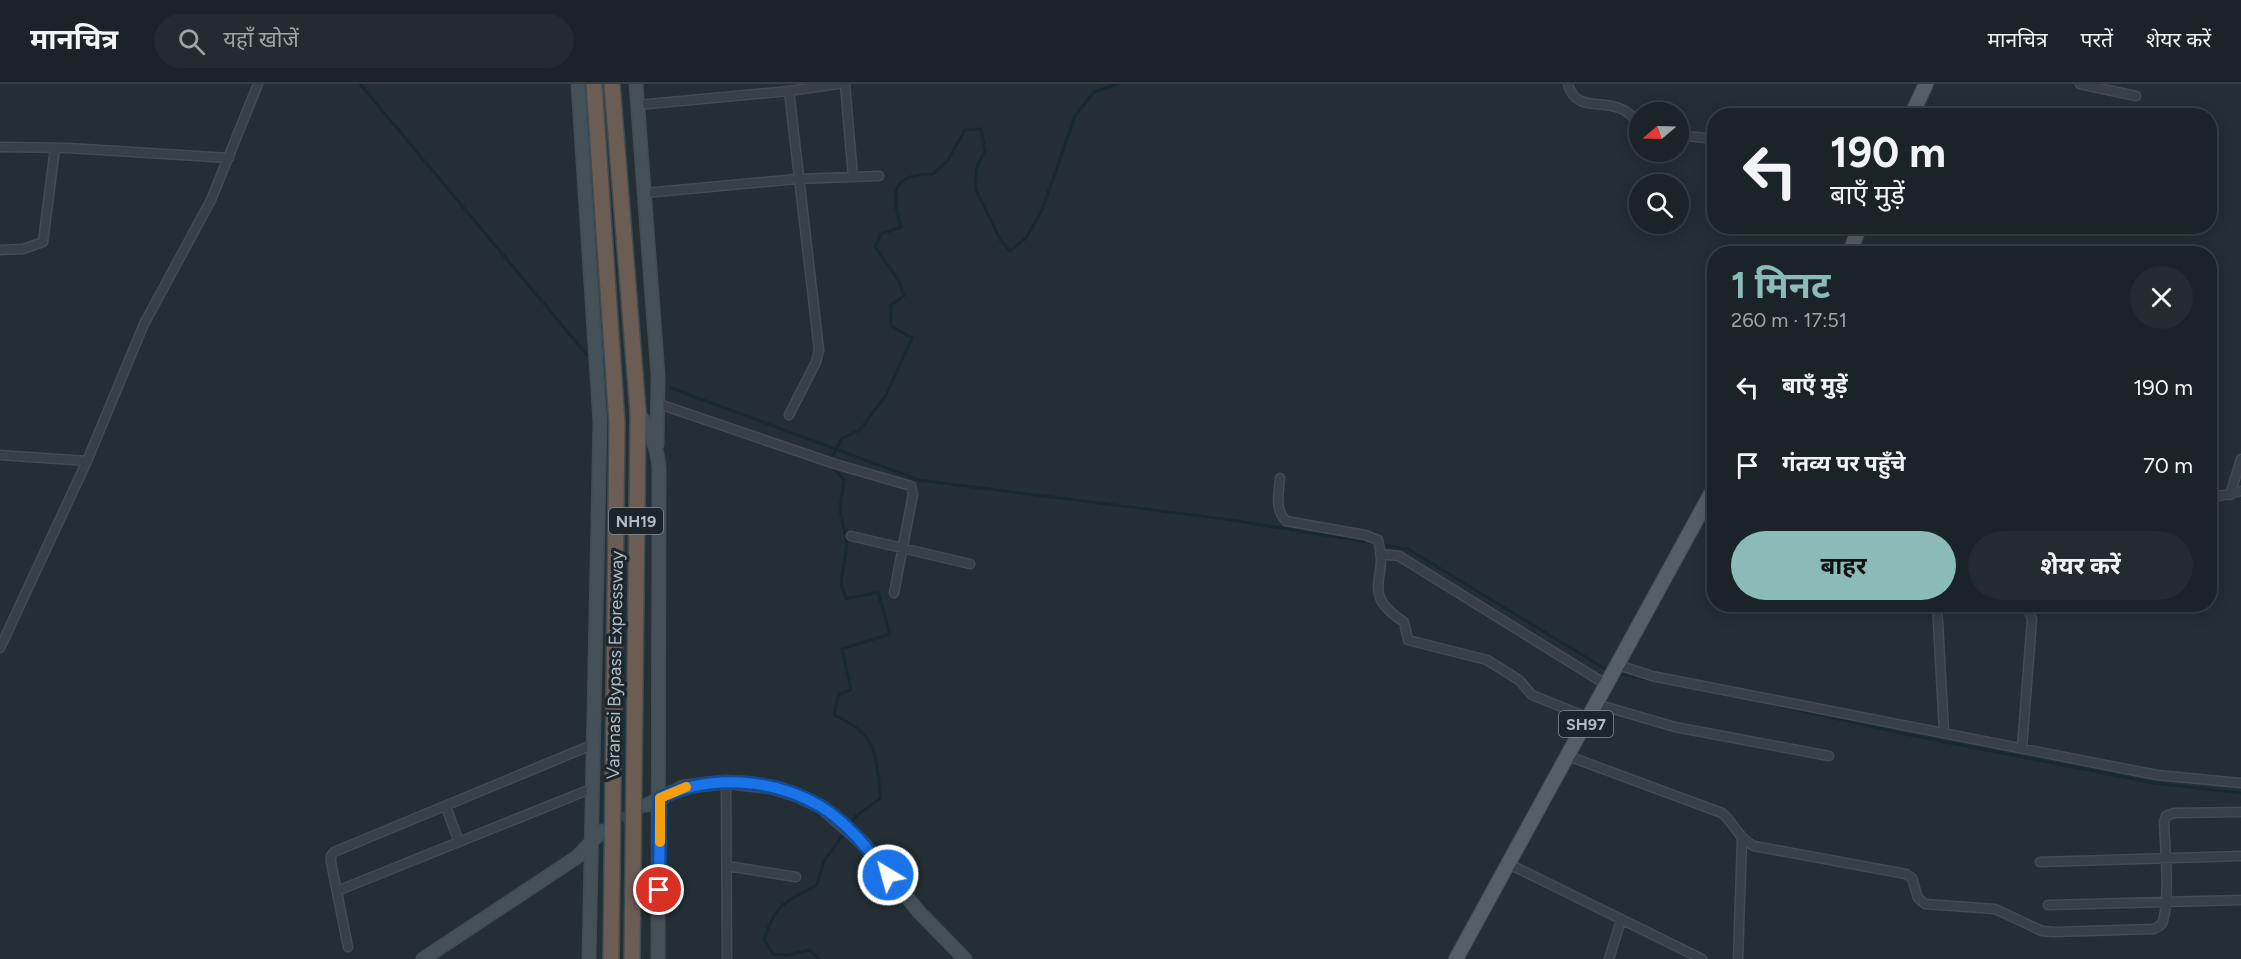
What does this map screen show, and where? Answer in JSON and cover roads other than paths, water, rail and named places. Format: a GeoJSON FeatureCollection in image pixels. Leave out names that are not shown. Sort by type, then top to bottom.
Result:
{"type":"FeatureCollection","features":[{"type":"Feature","properties":{"kind":"highway","name":"Varanasi Bypass Expressway"},"geometry":{"type":"LineString","coordinates":[[594,84],[617,423],[611,959]]}},
{"type":"Feature","properties":{"kind":"highway","name":"Varanasi Bypass Expressway"},"geometry":{"type":"LineString","coordinates":[[612,84],[638,412],[632,959]]}},
{"type":"Feature","properties":{"kind":"main road"},"geometry":{"type":"LineString","coordinates":[[1915,108],[1926,84]]}},
{"type":"Feature","properties":{"kind":"main road","name":"SH97"},"geometry":{"type":"LineString","coordinates":[[1456,959],[1707,501]]}},
{"type":"Feature","properties":{"kind":"street"},"geometry":{"type":"LineString","coordinates":[[0,648],[87,461],[144,324],[211,200],[258,84]]}},
{"type":"Feature","properties":{"kind":"street"},"geometry":{"type":"LineString","coordinates":[[578,84],[600,422],[593,788],[589,844],[589,959]]}},
{"type":"Feature","properties":{"kind":"street"},"geometry":{"type":"LineString","coordinates":[[636,84],[659,404],[657,448],[660,798],[658,959]]}},
{"type":"Feature","properties":{"kind":"street"},"geometry":{"type":"LineString","coordinates":[[638,105],[789,91],[838,84]]}},
{"type":"Feature","properties":{"kind":"street"},"geometry":{"type":"LineString","coordinates":[[845,84],[853,177]]}},
{"type":"Feature","properties":{"kind":"street"},"geometry":{"type":"LineString","coordinates":[[1568,84],[1570,93],[1579,101],[1619,108],[1629,116]]}},
{"type":"Feature","properties":{"kind":"street"},"geometry":{"type":"LineString","coordinates":[[2080,84],[2136,96]]}},
{"type":"Feature","properties":{"kind":"street"},"geometry":{"type":"LineString","coordinates":[[789,91],[797,178],[819,350],[816,362],[789,415]]}},
{"type":"Feature","properties":{"kind":"street"},"geometry":{"type":"LineString","coordinates":[[1689,137],[1707,139]]}},
{"type":"Feature","properties":{"kind":"street"},"geometry":{"type":"LineString","coordinates":[[0,147],[229,158]]}},
{"type":"Feature","properties":{"kind":"street"},"geometry":{"type":"LineString","coordinates":[[0,250],[23,249],[43,242],[55,148]]}},
{"type":"Feature","properties":{"kind":"street"},"geometry":{"type":"LineString","coordinates":[[645,193],[797,178],[879,176]]}},
{"type":"Feature","properties":{"kind":"street"},"geometry":{"type":"LineString","coordinates":[[659,404],[836,464],[911,486],[913,494],[894,593]]}},
{"type":"Feature","properties":{"kind":"street"},"geometry":{"type":"LineString","coordinates":[[638,412],[657,448]]}},
{"type":"Feature","properties":{"kind":"street"},"geometry":{"type":"LineString","coordinates":[[0,455],[87,461]]}},
{"type":"Feature","properties":{"kind":"street"},"geometry":{"type":"LineString","coordinates":[[2230,495],[2241,459]]}},
{"type":"Feature","properties":{"kind":"street"},"geometry":{"type":"LineString","coordinates":[[1280,478],[1277,505],[1286,521],[1365,535],[1378,540],[1380,554],[1378,586],[1382,605],[1404,622],[1408,640],[1487,660],[1519,680],[1532,695],[1589,718]]}},
{"type":"Feature","properties":{"kind":"street"},"geometry":{"type":"LineString","coordinates":[[2217,494],[2230,495],[2241,491]]}},
{"type":"Feature","properties":{"kind":"street"},"geometry":{"type":"LineString","coordinates":[[851,536],[970,564]]}},
{"type":"Feature","properties":{"kind":"street"},"geometry":{"type":"LineString","coordinates":[[1380,554],[1399,556],[1607,685]]}},
{"type":"Feature","properties":{"kind":"street"},"geometry":{"type":"LineString","coordinates":[[1937,612],[1944,732]]}},
{"type":"Feature","properties":{"kind":"street"},"geometry":{"type":"LineString","coordinates":[[2022,748],[2032,619],[2029,612]]}},
{"type":"Feature","properties":{"kind":"street"},"geometry":{"type":"LineString","coordinates":[[1618,665],[1652,676],[2157,775],[2241,783]]}},
{"type":"Feature","properties":{"kind":"street"},"geometry":{"type":"LineString","coordinates":[[1596,704],[1675,728],[1830,756]]}},
{"type":"Feature","properties":{"kind":"street"},"geometry":{"type":"LineString","coordinates":[[348,947],[331,862],[334,852],[594,744]]}},
{"type":"Feature","properties":{"kind":"street"},"geometry":{"type":"LineString","coordinates":[[1568,756],[1722,813],[1730,820],[1742,840],[1754,846],[1910,876],[1918,898],[1925,904],[1995,909],[2042,931],[2153,929],[2160,926],[2163,920],[2164,902],[2164,822],[2169,813],[2241,812]]}},
{"type":"Feature","properties":{"kind":"street"},"geometry":{"type":"LineString","coordinates":[[726,782],[727,959]]}},
{"type":"Feature","properties":{"kind":"street"},"geometry":{"type":"LineString","coordinates":[[646,805],[683,787],[726,782],[771,787],[794,794],[822,807],[864,843],[919,912],[965,959]]}},
{"type":"Feature","properties":{"kind":"street"},"geometry":{"type":"LineString","coordinates":[[337,891],[593,788]]}},
{"type":"Feature","properties":{"kind":"street"},"geometry":{"type":"LineString","coordinates":[[446,807],[459,842]]}},
{"type":"Feature","properties":{"kind":"street"},"geometry":{"type":"LineString","coordinates":[[423,959],[577,857],[602,831]]}},
{"type":"Feature","properties":{"kind":"street"},"geometry":{"type":"LineString","coordinates":[[1738,959],[1742,840]]}},
{"type":"Feature","properties":{"kind":"street"},"geometry":{"type":"LineString","coordinates":[[2040,862],[2241,856]]}},
{"type":"Feature","properties":{"kind":"street"},"geometry":{"type":"LineString","coordinates":[[1509,864],[1702,959]]}},
{"type":"Feature","properties":{"kind":"street"},"geometry":{"type":"LineString","coordinates":[[727,866],[796,877]]}},
{"type":"Feature","properties":{"kind":"street"},"geometry":{"type":"LineString","coordinates":[[2048,905],[2241,900]]}},
{"type":"Feature","properties":{"kind":"street"},"geometry":{"type":"LineString","coordinates":[[1609,959],[1620,920]]}},
{"type":"Feature","properties":{"kind":"waterway"},"geometry":{"type":"LineString","coordinates":[[360,84],[587,355]]}},
{"type":"Feature","properties":{"kind":"waterway"},"geometry":{"type":"LineString","coordinates":[[830,461],[842,438],[860,430],[886,395],[912,338],[891,326],[891,305],[904,296],[899,281],[875,247],[881,234],[901,227],[896,204],[897,187],[909,177],[933,174],[948,160],[965,130],[981,129],[985,151],[977,167],[975,188],[1001,241],[1010,251],[1026,238],[1042,210],[1075,116],[1094,92],[1117,84]]}},
{"type":"Feature","properties":{"kind":"waterway"},"geometry":{"type":"LineString","coordinates":[[671,388],[919,480],[1224,519],[1375,543]]}},
{"type":"Feature","properties":{"kind":"waterway"},"geometry":{"type":"LineString","coordinates":[[833,467],[844,480],[840,509],[847,544],[841,583],[846,599],[878,592],[890,634],[842,649],[851,690],[839,694],[834,715],[849,723],[867,738],[875,758],[881,798],[856,816],[848,827]]}},
{"type":"Feature","properties":{"kind":"waterway"},"geometry":{"type":"LineString","coordinates":[[1384,545],[1408,549],[1607,670]]}},
{"type":"Feature","properties":{"kind":"waterway"},"geometry":{"type":"LineString","coordinates":[[1619,674],[1653,680]]}},
{"type":"Feature","properties":{"kind":"waterway"},"geometry":{"type":"LineString","coordinates":[[1750,699],[1900,733],[2154,783],[2241,793]]}},
{"type":"Feature","properties":{"kind":"waterway"},"geometry":{"type":"LineString","coordinates":[[819,959],[809,950],[788,955],[773,954],[764,939],[773,918],[783,905],[817,885],[824,861],[845,832]]}},
{"type":"Feature","properties":{"kind":"tunnel"},"geometry":{"type":"LineString","coordinates":[[606,828],[647,805]]}}]}
